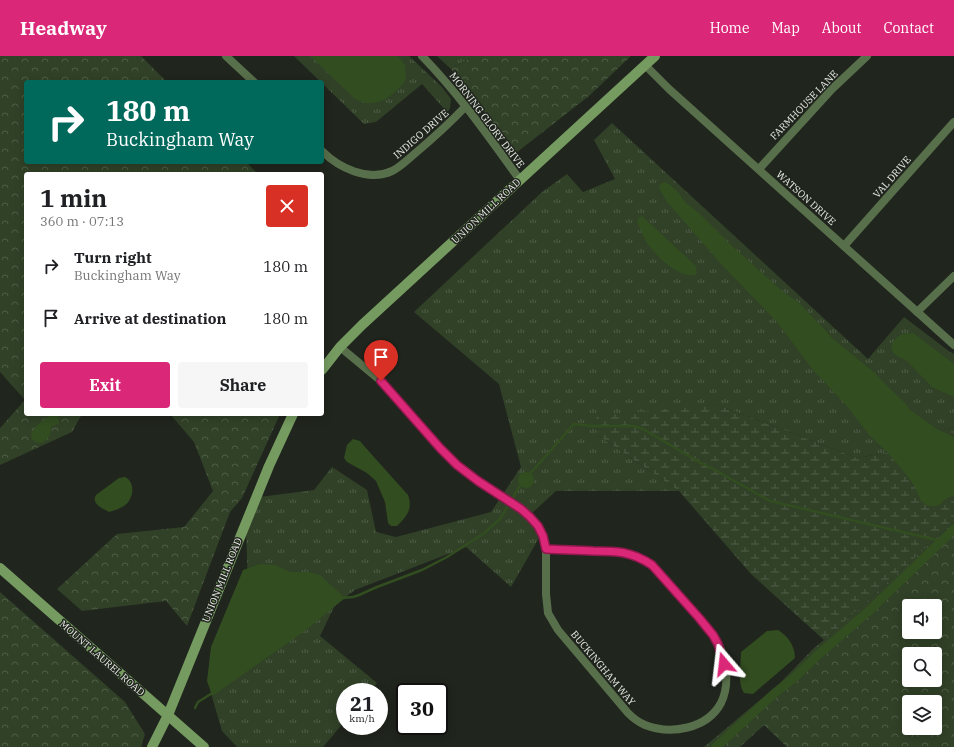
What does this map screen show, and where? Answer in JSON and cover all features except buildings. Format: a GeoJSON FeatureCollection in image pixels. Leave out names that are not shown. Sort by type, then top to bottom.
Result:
{"type":"FeatureCollection","features":[{"type":"Feature","properties":{"kind":"street"},"geometry":{"type":"LineString","coordinates":[[226,56],[252,80]]}},
{"type":"Feature","properties":{"kind":"street","name":"MORNING GLORY DRIVE"},"geometry":{"type":"LineString","coordinates":[[422,56],[466,106],[520,180]]}},
{"type":"Feature","properties":{"kind":"street","name":"UNION MILL ROAD"},"geometry":{"type":"LineString","coordinates":[[324,367],[340,347],[362,325],[655,56]]}},
{"type":"Feature","properties":{"kind":"street","name":"FARMHOUSE LANE"},"geometry":{"type":"LineString","coordinates":[[758,169],[822,99],[866,56]]}},
{"type":"Feature","properties":{"kind":"street","name":"WATSON DRIVE"},"geometry":{"type":"LineString","coordinates":[[645,65],[669,89],[954,345]]}},
{"type":"Feature","properties":{"kind":"street","name":"INDIGO DRIVE"},"geometry":{"type":"LineString","coordinates":[[324,153],[333,161],[358,173],[372,175],[392,171],[442,131],[466,106]]}},
{"type":"Feature","properties":{"kind":"street","name":"VAL DRIVE"},"geometry":{"type":"LineString","coordinates":[[844,246],[954,122]]}},
{"type":"Feature","properties":{"kind":"street"},"geometry":{"type":"LineString","coordinates":[[916,312],[954,276]]}},
{"type":"Feature","properties":{"kind":"street","name":"BUCKINGHAM WAY"},"geometry":{"type":"LineString","coordinates":[[340,347],[381,381],[440,448],[457,465],[478,481],[521,509],[538,526],[543,536],[546,549],[546,594],[548,614],[558,630],[628,713],[645,725],[656,728],[677,730],[697,724],[714,712],[720,704],[724,694],[727,674],[718,644],[703,623],[652,565],[643,559],[625,552],[605,550],[546,549]]}},
{"type":"Feature","properties":{"kind":"street","name":"UNION MILL ROAD"},"geometry":{"type":"LineString","coordinates":[[152,747],[168,715],[269,466],[292,416]]}},
{"type":"Feature","properties":{"kind":"street","name":"MOUNT LAUREL ROAD"},"geometry":{"type":"LineString","coordinates":[[0,568],[204,747]]}},
{"type":"Feature","properties":{"kind":"green space"},"geometry":{"type":"Polygon","coordinates":[[[0,56],[141,56],[165,80],[24,80],[24,164],[248,164],[256,172],[24,172],[24,399],[0,372],[0,56]]]}},
{"type":"Feature","properties":{"kind":"green space"},"geometry":{"type":"Polygon","coordinates":[[[294,56],[409,56],[442,87],[451,99],[450,108],[447,112],[422,84],[376,122],[364,124],[324,85],[324,80],[319,80],[294,56]]]}},
{"type":"Feature","properties":{"kind":"green space"},"geometry":{"type":"Polygon","coordinates":[[[437,56],[473,56],[451,69],[437,56]]]}},
{"type":"Feature","properties":{"kind":"green space"},"geometry":{"type":"Polygon","coordinates":[[[473,56],[631,56],[589,96],[516,153],[451,69],[473,56]]]}},
{"type":"Feature","properties":{"kind":"green space"},"geometry":{"type":"Polygon","coordinates":[[[612,123],[868,359],[904,317],[954,354],[954,427],[936,432],[896,451],[857,458],[718,405],[599,436],[679,491],[556,491],[531,514],[543,531],[511,587],[466,547],[355,590],[335,605],[320,636],[377,683],[336,683],[336,732],[323,747],[237,747],[222,731],[210,690],[248,585],[246,529],[259,497],[314,490],[332,467],[367,490],[376,532],[396,537],[491,512],[521,467],[499,384],[414,312],[542,192],[567,174],[583,192],[615,179],[594,140],[612,123]]]}},
{"type":"Feature","properties":{"kind":"green space"},"geometry":{"type":"Polygon","coordinates":[[[24,401],[24,416],[81,416],[72,432],[0,465],[0,428],[24,401]]]}},
{"type":"Feature","properties":{"kind":"green space"},"geometry":{"type":"Polygon","coordinates":[[[718,405],[857,458],[896,451],[954,481],[954,522],[824,640],[751,574],[679,491],[599,436],[596,416],[718,405]]]}},
{"type":"Feature","properties":{"kind":"green space"},"geometry":{"type":"Polygon","coordinates":[[[172,416],[279,416],[242,498],[230,512],[187,626],[166,601],[82,611],[57,589],[117,534],[184,527],[213,491],[194,442],[172,416]]]}},
{"type":"Feature","properties":{"kind":"green space"},"geometry":{"type":"Polygon","coordinates":[[[954,427],[954,452],[936,432],[954,427]]]}},
{"type":"Feature","properties":{"kind":"green space"},"geometry":{"type":"Polygon","coordinates":[[[954,522],[954,747],[787,747],[764,725],[740,747],[704,747],[780,683],[814,648],[954,522]]]}},
{"type":"Feature","properties":{"kind":"green space"},"geometry":{"type":"Polygon","coordinates":[[[0,592],[125,702],[145,734],[141,747],[0,747],[0,592]]]}},
{"type":"Feature","properties":{"kind":"shaded area"},"geometry":{"type":"Polygon","coordinates":[[[310,56],[398,56],[405,65],[406,79],[396,91],[383,100],[369,103],[361,102],[354,98],[310,56]]]}},
{"type":"Feature","properties":{"kind":"shaded area"},"geometry":{"type":"Polygon","coordinates":[[[664,182],[669,184],[677,191],[686,203],[700,214],[731,245],[783,292],[797,301],[832,338],[875,373],[910,410],[937,429],[954,437],[954,496],[949,497],[941,504],[936,506],[928,506],[921,501],[914,485],[901,468],[870,436],[846,405],[813,370],[777,322],[721,264],[667,202],[659,188],[660,184],[664,182]]]}},
{"type":"Feature","properties":{"kind":"shaded area"},"geometry":{"type":"Polygon","coordinates":[[[643,216],[696,266],[697,274],[691,275],[678,271],[671,267],[654,252],[646,241],[637,222],[639,217],[643,216]]]}},
{"type":"Feature","properties":{"kind":"shaded area"},"geometry":{"type":"Polygon","coordinates":[[[913,333],[954,364],[954,397],[932,387],[907,361],[894,354],[891,347],[895,339],[903,334],[913,333]]]}},
{"type":"Feature","properties":{"kind":"shaded area"},"geometry":{"type":"Polygon","coordinates":[[[58,416],[59,423],[51,427],[48,437],[40,443],[31,437],[32,433],[34,428],[49,417],[58,416]]]}},
{"type":"Feature","properties":{"kind":"shaded area"},"geometry":{"type":"Polygon","coordinates":[[[353,439],[360,441],[408,495],[410,504],[408,512],[397,526],[391,526],[388,523],[385,502],[376,481],[367,473],[347,462],[344,458],[347,445],[353,439]]]}},
{"type":"Feature","properties":{"kind":"shaded area"},"geometry":{"type":"Polygon","coordinates":[[[523,472],[529,472],[534,477],[532,486],[529,488],[523,488],[518,483],[518,477],[523,472]]]}},
{"type":"Feature","properties":{"kind":"shaded area"},"geometry":{"type":"Polygon","coordinates":[[[125,477],[129,480],[132,488],[131,497],[126,505],[109,512],[100,507],[95,501],[96,495],[119,478],[125,477]]]}},
{"type":"Feature","properties":{"kind":"shaded area"},"geometry":{"type":"Polygon","coordinates":[[[260,564],[275,565],[291,572],[309,572],[320,575],[345,598],[306,630],[212,695],[207,681],[211,647],[243,570],[260,564]]]}},
{"type":"Feature","properties":{"kind":"shaded area"},"geometry":{"type":"Polygon","coordinates":[[[778,630],[785,635],[790,642],[794,649],[795,658],[753,694],[744,693],[740,679],[741,652],[767,631],[778,630]]]}},
{"type":"Feature","properties":{"kind":"waterway"},"geometry":{"type":"LineString","coordinates":[[528,476],[574,424],[591,426],[634,426],[643,429],[770,501],[941,541]]}},
{"type":"Feature","properties":{"kind":"waterway"},"geometry":{"type":"LineString","coordinates":[[342,598],[359,595],[422,570],[447,557],[483,534],[500,519],[521,484]]}},
{"type":"Feature","properties":{"kind":"waterway"},"geometry":{"type":"LineString","coordinates":[[716,747],[776,692],[793,679],[819,654],[870,610],[954,529]]}},
{"type":"Feature","properties":{"kind":"waterway"},"geometry":{"type":"LineString","coordinates":[[195,708],[198,702],[214,692]]}},
{"type":"Feature","properties":{"kind":"route"},"geometry":{"type":"LineString","coordinates":[[381,381],[440,448],[457,465],[478,481],[521,509],[530,517],[538,526],[543,536],[546,549],[605,550],[625,552],[643,559],[652,565],[713,635],[722,654],[724,664]]}}]}
